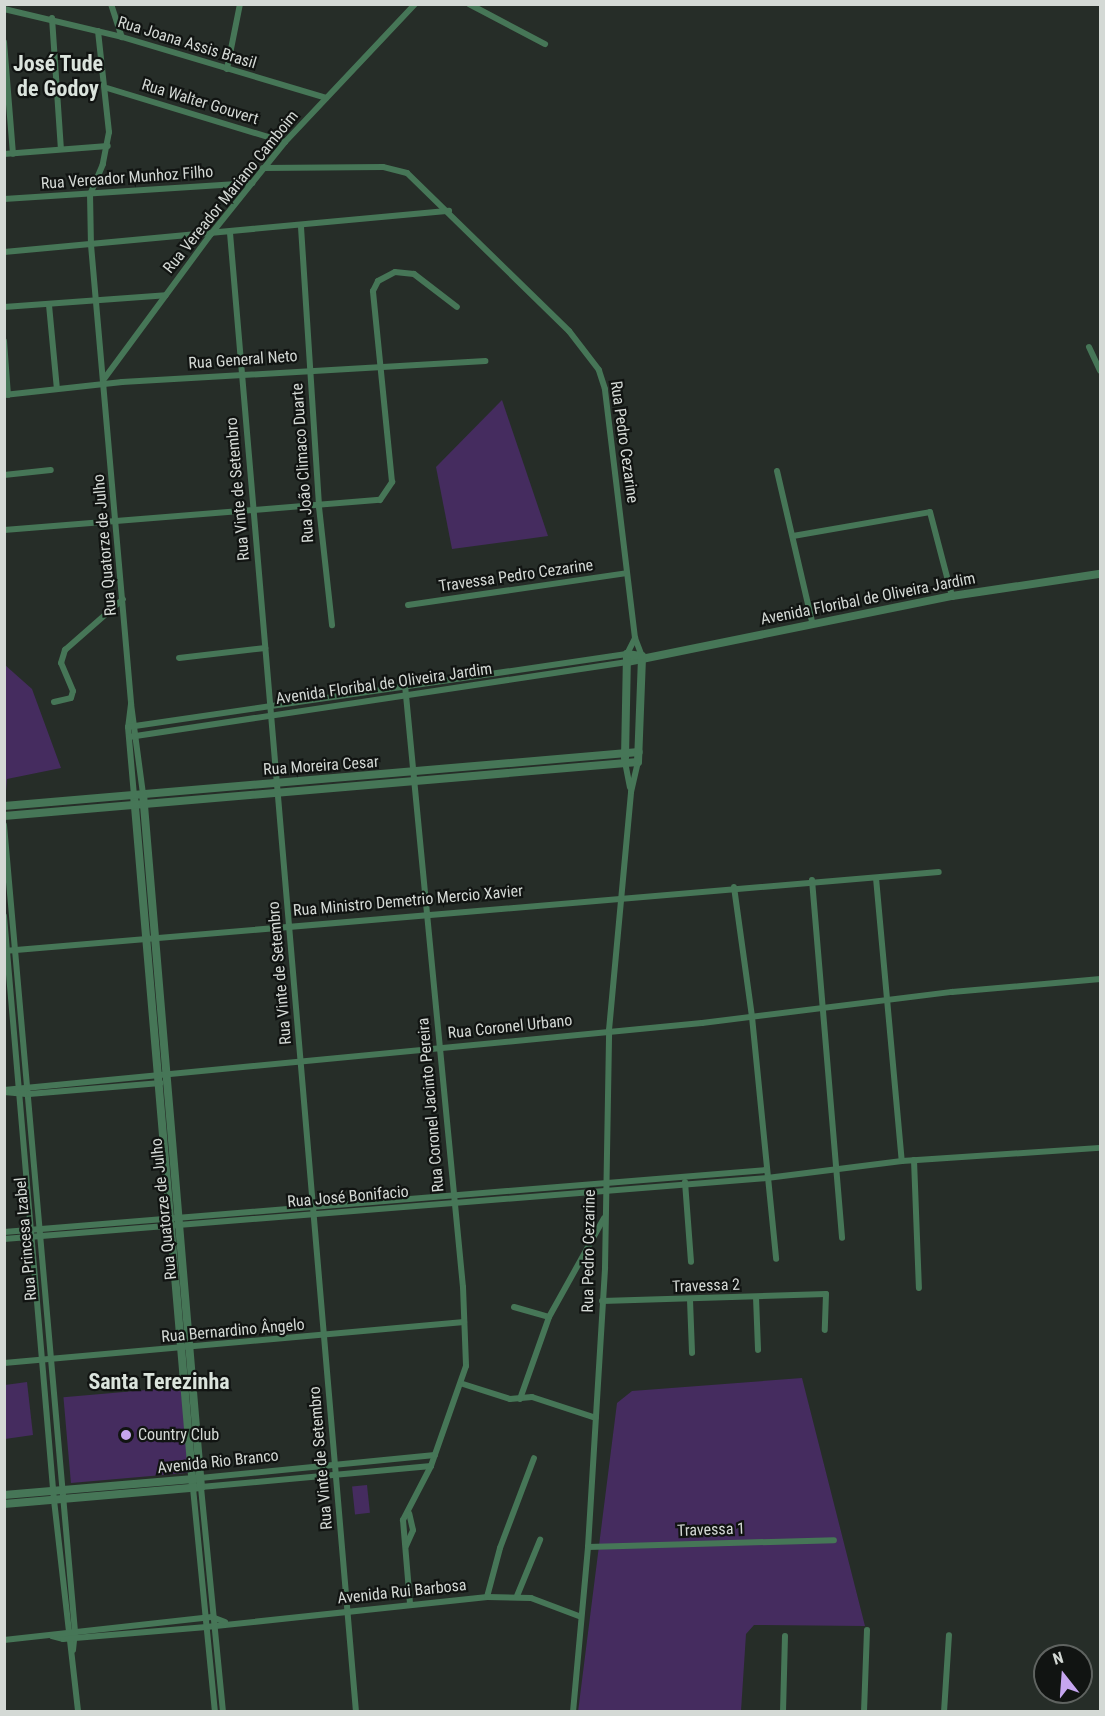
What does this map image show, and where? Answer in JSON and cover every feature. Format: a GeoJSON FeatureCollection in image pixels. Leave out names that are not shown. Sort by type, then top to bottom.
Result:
{"type":"FeatureCollection","features":[{"type":"Feature","properties":{"kind":"street"},"geometry":{"type":"LineString","coordinates":[[111,4],[122,37]]}},
{"type":"Feature","properties":{"kind":"street"},"geometry":{"type":"LineString","coordinates":[[227,69],[240,4]]}},
{"type":"Feature","properties":{"kind":"street","name":"Rua Vereador Mariano Camboim"},"geometry":{"type":"LineString","coordinates":[[105,381],[211,234],[263,168],[415,4]]}},
{"type":"Feature","properties":{"kind":"street"},"geometry":{"type":"LineString","coordinates":[[469,4],[545,44]]}},
{"type":"Feature","properties":{"kind":"street","name":"Rua Joana Assis Brasil"},"geometry":{"type":"LineString","coordinates":[[4,9],[98,30],[326,98]]}},
{"type":"Feature","properties":{"kind":"street"},"geometry":{"type":"LineString","coordinates":[[52,18],[61,148]]}},
{"type":"Feature","properties":{"kind":"street"},"geometry":{"type":"LineString","coordinates":[[90,194],[108,146],[107,88],[98,30]]}},
{"type":"Feature","properties":{"kind":"street"},"geometry":{"type":"LineString","coordinates":[[4,42],[13,153]]}},
{"type":"Feature","properties":{"kind":"street","name":"Rua Walter Gouvert"},"geometry":{"type":"LineString","coordinates":[[107,88],[285,142]]}},
{"type":"Feature","properties":{"kind":"street"},"geometry":{"type":"LineString","coordinates":[[4,154],[108,146]]}},
{"type":"Feature","properties":{"kind":"street","name":"Rua Pedro Cezarine"},"geometry":{"type":"LineString","coordinates":[[263,168],[397,169],[449,211],[569,331],[599,370],[613,439],[635,638],[627,658],[625,762],[631,792]]}},
{"type":"Feature","properties":{"kind":"street","name":"Rua Vereador Munhoz Filho"},"geometry":{"type":"LineString","coordinates":[[4,199],[252,183]]}},
{"type":"Feature","properties":{"kind":"street","name":"Rua Quatorze de Julho"},"geometry":{"type":"LineString","coordinates":[[90,194],[91,245],[105,381],[131,704],[136,726],[143,794],[140,805],[161,1079],[175,1221],[183,1264],[187,1309],[194,1400],[192,1433]]}},
{"type":"Feature","properties":{"kind":"street"},"geometry":{"type":"LineString","coordinates":[[4,252],[301,227],[449,211]]}},
{"type":"Feature","properties":{"kind":"street","name":"Rua João Climaco Duarte"},"geometry":{"type":"LineString","coordinates":[[301,227],[319,507],[332,625]]}},
{"type":"Feature","properties":{"kind":"street","name":"Rua Vinte de Setembro"},"geometry":{"type":"LineString","coordinates":[[230,233],[279,792],[311,1210],[357,1712]]}},
{"type":"Feature","properties":{"kind":"street"},"geometry":{"type":"LineString","coordinates":[[4,530],[368,504],[387,494],[392,482],[373,291],[378,281],[396,272],[414,274],[458,307]]}},
{"type":"Feature","properties":{"kind":"street"},"geometry":{"type":"LineString","coordinates":[[4,307],[166,295]]}},
{"type":"Feature","properties":{"kind":"street"},"geometry":{"type":"LineString","coordinates":[[49,305],[57,389]]}},
{"type":"Feature","properties":{"kind":"street"},"geometry":{"type":"LineString","coordinates":[[4,341],[6,395]]}},
{"type":"Feature","properties":{"kind":"street"},"geometry":{"type":"LineString","coordinates":[[1089,347],[1101,371]]}},
{"type":"Feature","properties":{"kind":"street","name":"Rua General Neto"},"geometry":{"type":"LineString","coordinates":[[6,395],[105,381],[379,366],[428,367],[485,361]]}},
{"type":"Feature","properties":{"kind":"street"},"geometry":{"type":"LineString","coordinates":[[4,475],[51,470]]}},
{"type":"Feature","properties":{"kind":"street"},"geometry":{"type":"LineString","coordinates":[[777,471],[812,622]]}},
{"type":"Feature","properties":{"kind":"street"},"geometry":{"type":"LineString","coordinates":[[793,536],[930,512],[952,596]]}},
{"type":"Feature","properties":{"kind":"street","name":"Travessa Pedro Cezarine"},"geometry":{"type":"LineString","coordinates":[[408,605],[627,573]]}},
{"type":"Feature","properties":{"kind":"street","name":"Avenida Floribal de Oliveira Jardim"},"geometry":{"type":"LineString","coordinates":[[128,727],[405,685],[642,656],[952,596],[1101,574]]}},
{"type":"Feature","properties":{"kind":"street"},"geometry":{"type":"LineString","coordinates":[[54,702],[71,698],[73,691],[62,663],[65,650],[123,599]]}},
{"type":"Feature","properties":{"kind":"street"},"geometry":{"type":"LineString","coordinates":[[635,638],[642,656]]}},
{"type":"Feature","properties":{"kind":"street"},"geometry":{"type":"LineString","coordinates":[[179,658],[265,648]]}},
{"type":"Feature","properties":{"kind":"street","name":"Rua Pedro Cezarine"},"geometry":{"type":"LineString","coordinates":[[573,1712],[579,1616],[588,1547],[596,1418],[602,1301],[609,1030],[619,896],[631,792],[639,752],[642,656]]}},
{"type":"Feature","properties":{"kind":"street","name":"Avenida Floribal de Oliveira Jardim"},"geometry":{"type":"LineString","coordinates":[[129,737],[407,695],[627,658]]}},
{"type":"Feature","properties":{"kind":"street","name":"Rua Coronel Jacinto Pereira"},"geometry":{"type":"LineString","coordinates":[[405,685],[429,912],[466,1366],[463,1384],[431,1466],[409,1513],[403,1520],[401,1530],[406,1546],[410,1604]]}},
{"type":"Feature","properties":{"kind":"street"},"geometry":{"type":"LineString","coordinates":[[350,693],[351,702]]}},
{"type":"Feature","properties":{"kind":"street","name":"Rua Quatorze de Julho"},"geometry":{"type":"LineString","coordinates":[[131,704],[128,727],[132,773],[134,795],[140,805]]}},
{"type":"Feature","properties":{"kind":"street"},"geometry":{"type":"LineString","coordinates":[[626,708],[641,708]]}},
{"type":"Feature","properties":{"kind":"street"},"geometry":{"type":"LineString","coordinates":[[203,715],[204,725]]}},
{"type":"Feature","properties":{"kind":"street","name":"Rua Moreira Cesar"},"geometry":{"type":"LineString","coordinates":[[4,806],[639,752]]}},
{"type":"Feature","properties":{"kind":"street","name":"Rua Moreira Cesar"},"geometry":{"type":"LineString","coordinates":[[4,816],[638,762]]}},
{"type":"Feature","properties":{"kind":"street"},"geometry":{"type":"LineString","coordinates":[[132,773],[141,773]]}},
{"type":"Feature","properties":{"kind":"street","name":"Rua Princesa Izabel"},"geometry":{"type":"LineString","coordinates":[[4,825],[9,950],[19,1086],[51,1358],[64,1495],[78,1712]]}},
{"type":"Feature","properties":{"kind":"street","name":"Rua Ministro Demetrio Mercio Xavier"},"geometry":{"type":"LineString","coordinates":[[9,950],[151,940],[288,925],[619,896],[939,872]]}},
{"type":"Feature","properties":{"kind":"street"},"geometry":{"type":"LineString","coordinates":[[876,878],[902,1161]]}},
{"type":"Feature","properties":{"kind":"street"},"geometry":{"type":"LineString","coordinates":[[812,880],[842,1238]]}},
{"type":"Feature","properties":{"kind":"street"},"geometry":{"type":"LineString","coordinates":[[734,888],[752,1017],[776,1259]]}},
{"type":"Feature","properties":{"kind":"street","name":"Rua Princesa Izabel"},"geometry":{"type":"LineString","coordinates":[[4,916],[28,1085],[42,1360],[53,1496],[72,1635]]}},
{"type":"Feature","properties":{"kind":"street","name":"Rua Coronel Urbano"},"geometry":{"type":"LineString","coordinates":[[4,1091],[28,1095],[301,1060],[702,1023],[887,999],[1101,979]]}},
{"type":"Feature","properties":{"kind":"street","name":"Rua Coronel Urbano"},"geometry":{"type":"LineString","coordinates":[[4,1091],[28,1085],[161,1079]]}},
{"type":"Feature","properties":{"kind":"street","name":"Rua José Bonifacio"},"geometry":{"type":"LineString","coordinates":[[4,1239],[35,1233],[175,1221],[604,1191],[767,1178],[902,1161],[1101,1148]]}},
{"type":"Feature","properties":{"kind":"street"},"geometry":{"type":"LineString","coordinates":[[914,1160],[919,1288]]}},
{"type":"Feature","properties":{"kind":"street","name":"Rua José Bonifacio"},"geometry":{"type":"LineString","coordinates":[[311,1210],[453,1194],[766,1170]]}},
{"type":"Feature","properties":{"kind":"street"},"geometry":{"type":"LineString","coordinates":[[716,1173],[717,1182]]}},
{"type":"Feature","properties":{"kind":"street"},"geometry":{"type":"LineString","coordinates":[[685,1175],[691,1262]]}},
{"type":"Feature","properties":{"kind":"street"},"geometry":{"type":"LineString","coordinates":[[520,1399],[549,1317],[604,1218]]}},
{"type":"Feature","properties":{"kind":"street","name":"Rua Quatorze de Julho"},"geometry":{"type":"LineString","coordinates":[[175,1221],[174,1264],[180,1350],[185,1400],[192,1433],[217,1691],[223,1712]]}},
{"type":"Feature","properties":{"kind":"street","name":"Rua José Bonifacio"},"geometry":{"type":"LineString","coordinates":[[4,1232],[35,1233]]}},
{"type":"Feature","properties":{"kind":"street"},"geometry":{"type":"LineString","coordinates":[[174,1264],[183,1264]]}},
{"type":"Feature","properties":{"kind":"street","name":"Travessa 2"},"geometry":{"type":"LineString","coordinates":[[602,1301],[826,1294],[825,1330]]}},
{"type":"Feature","properties":{"kind":"street"},"geometry":{"type":"LineString","coordinates":[[756,1297],[758,1350]]}},
{"type":"Feature","properties":{"kind":"street"},"geometry":{"type":"LineString","coordinates":[[690,1300],[692,1353]]}},
{"type":"Feature","properties":{"kind":"street"},"geometry":{"type":"LineString","coordinates":[[514,1307],[549,1317]]}},
{"type":"Feature","properties":{"kind":"street"},"geometry":{"type":"LineString","coordinates":[[177,1310],[187,1309]]}},
{"type":"Feature","properties":{"kind":"street","name":"Rua Bernardino Ângelo"},"geometry":{"type":"LineString","coordinates":[[4,1363],[180,1350],[464,1322]]}},
{"type":"Feature","properties":{"kind":"street"},"geometry":{"type":"LineString","coordinates":[[463,1384],[520,1399],[532,1397],[596,1418]]}},
{"type":"Feature","properties":{"kind":"street"},"geometry":{"type":"LineString","coordinates":[[185,1400],[194,1400]]}},
{"type":"Feature","properties":{"kind":"street","name":"Avenida Rio Branco"},"geometry":{"type":"LineString","coordinates":[[96,1492],[160,1491],[197,1483],[335,1463],[435,1455]]}},
{"type":"Feature","properties":{"kind":"street"},"geometry":{"type":"LineString","coordinates":[[488,1597],[500,1548],[534,1458]]}},
{"type":"Feature","properties":{"kind":"street","name":"Avenida Rio Branco"},"geometry":{"type":"LineString","coordinates":[[4,1504],[159,1482],[197,1483],[431,1466]]}},
{"type":"Feature","properties":{"kind":"street"},"geometry":{"type":"LineString","coordinates":[[159,1482],[160,1491]]}},
{"type":"Feature","properties":{"kind":"street","name":"Avenida Rio Branco"},"geometry":{"type":"LineString","coordinates":[[4,1495],[53,1496]]}},
{"type":"Feature","properties":{"kind":"street","name":"Rua Coronel Jacinto Pereira"},"geometry":{"type":"LineString","coordinates":[[406,1546],[413,1530],[409,1513]]}},
{"type":"Feature","properties":{"kind":"street"},"geometry":{"type":"LineString","coordinates":[[517,1596],[540,1540]]}},
{"type":"Feature","properties":{"kind":"street","name":"Travessa 1"},"geometry":{"type":"LineString","coordinates":[[588,1547],[834,1540]]}},
{"type":"Feature","properties":{"kind":"street","name":"Avenida Rui Barbosa"},"geometry":{"type":"LineString","coordinates":[[4,1640],[210,1627],[225,1622],[488,1597],[517,1596],[579,1616]]}},
{"type":"Feature","properties":{"kind":"street","name":"Avenida Rui Barbosa"},"geometry":{"type":"LineString","coordinates":[[72,1635],[209,1617],[225,1622]]}},
{"type":"Feature","properties":{"kind":"street"},"geometry":{"type":"LineString","coordinates":[[864,1712],[867,1630]]}},
{"type":"Feature","properties":{"kind":"street"},"geometry":{"type":"LineString","coordinates":[[944,1712],[950,1635]]}},
{"type":"Feature","properties":{"kind":"street"},"geometry":{"type":"LineString","coordinates":[[783,1712],[785,1636]]}},
{"type":"Feature","properties":{"kind":"street","name":"Rua Quatorze de Julho"},"geometry":{"type":"LineString","coordinates":[[215,1712],[217,1691]]}},
{"type":"Feature","properties":{"kind":"shaded area"},"geometry":{"type":"Polygon","coordinates":[[[502,400],[548,536],[452,549],[436,467],[502,400]]]}},
{"type":"Feature","properties":{"kind":"shaded area"},"geometry":{"type":"Polygon","coordinates":[[[5,665],[32,689],[61,768],[7,779],[5,803],[5,665]]]}},
{"type":"Feature","properties":{"kind":"shaded area"},"geometry":{"type":"Polygon","coordinates":[[[802,1378],[865,1626],[754,1625],[746,1634],[741,1711],[578,1712],[617,1403],[632,1391],[802,1378]]]}},
{"type":"Feature","properties":{"kind":"shaded area"},"geometry":{"type":"Polygon","coordinates":[[[27,1382],[33,1435],[5,1439],[5,1385],[27,1382]]]}},
{"type":"Feature","properties":{"kind":"shaded area","name":"Country Club"},"geometry":{"type":"Polygon","coordinates":[[[181,1387],[188,1473],[71,1483],[63,1397],[181,1387]]]}},
{"type":"Feature","properties":{"kind":"shaded area"},"geometry":{"type":"Polygon","coordinates":[[[367,1485],[370,1513],[355,1514],[352,1487],[367,1485]]]}},
{"type":"Feature","properties":{"kind":"place","name":"Country Club"},"geometry":{"type":"Point","coordinates":[126,1435]}},
{"type":"Feature","properties":{"kind":"district","name":"José Tude de Godoy"},"geometry":{"type":"Point","coordinates":[58,76]}},
{"type":"Feature","properties":{"kind":"district","name":"Santa Terezinha"},"geometry":{"type":"Point","coordinates":[159,1382]}}]}
